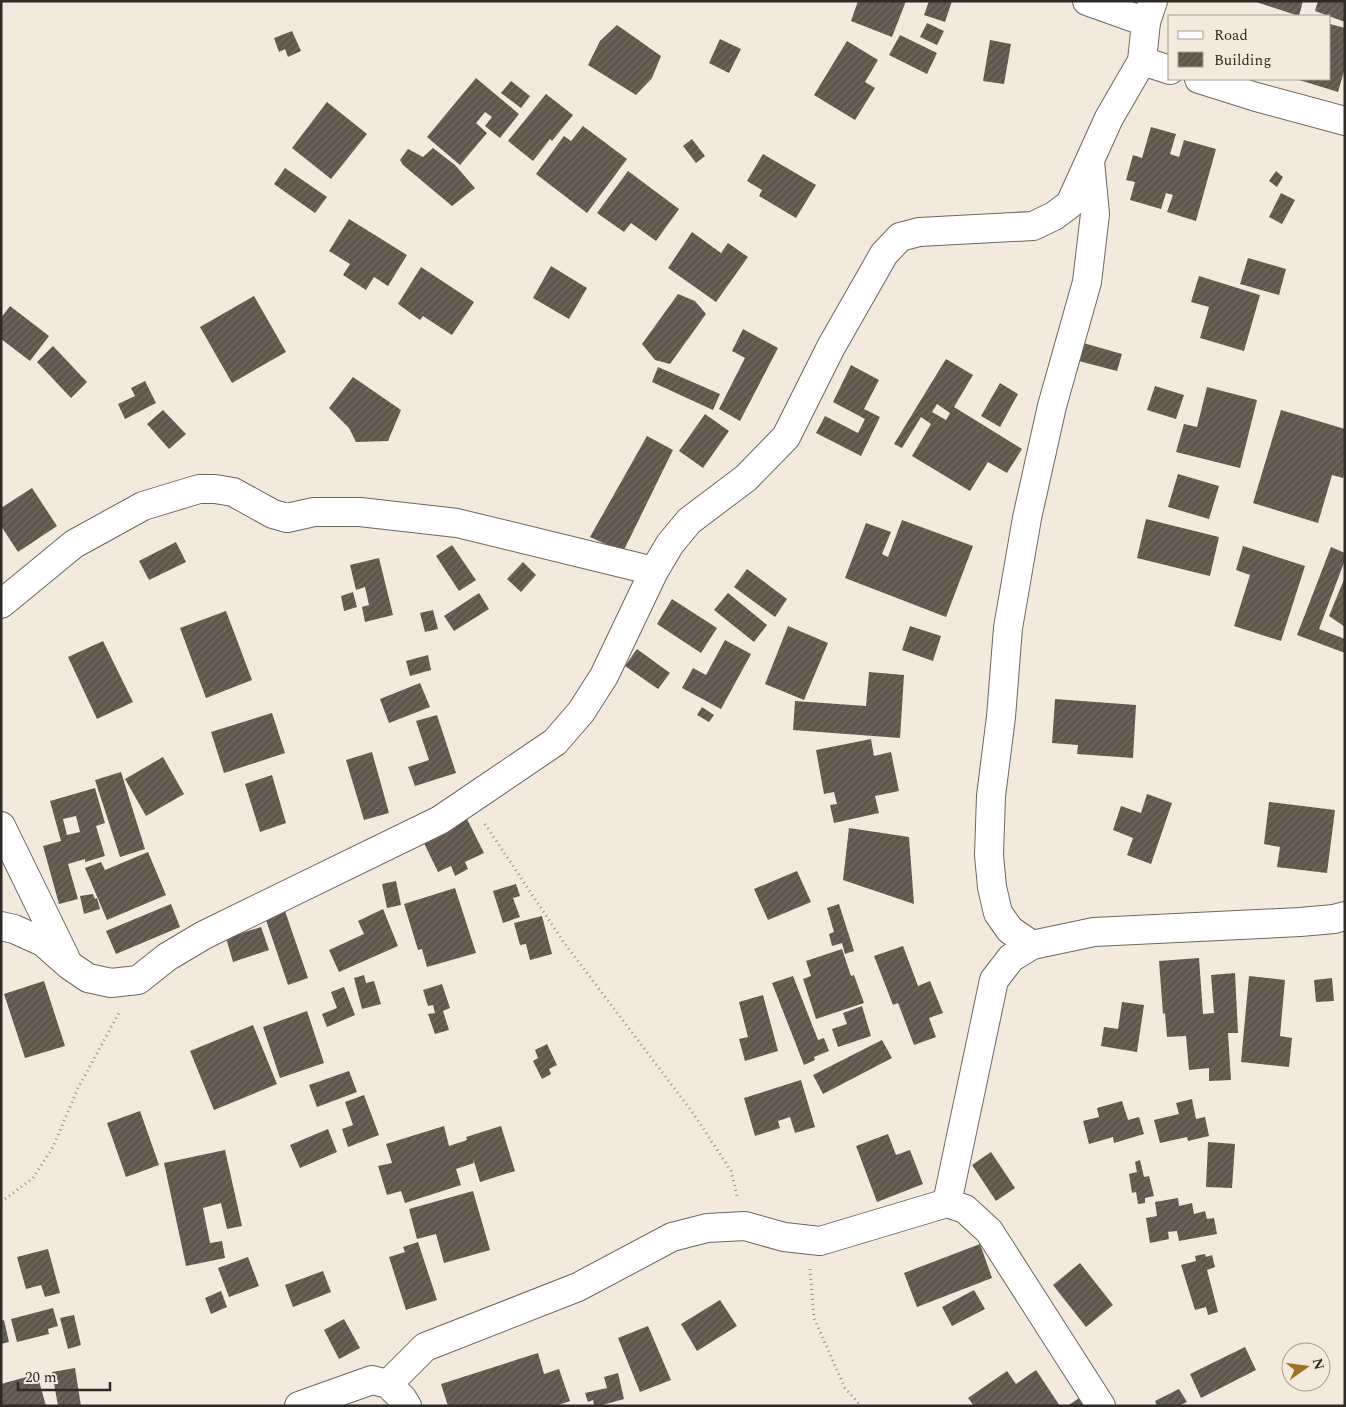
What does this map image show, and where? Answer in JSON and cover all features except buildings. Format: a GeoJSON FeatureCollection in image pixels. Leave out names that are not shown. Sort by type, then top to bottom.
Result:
{"type":"FeatureCollection","features":[{"type":"Feature","properties":{"kind":"street"},"geometry":{"type":"LineString","coordinates":[[1,926],[14,929],[43,942],[69,965],[88,978],[111,983],[138,980],[167,958],[204,936],[440,820],[556,742],[580,712],[604,676],[654,571],[670,544],[689,521],[746,478],[786,437],[831,347],[884,254],[900,238],[919,232],[1032,226],[1054,216],[1070,204],[1109,118],[1142,61],[1150,12],[1088,1]]}},
{"type":"Feature","properties":{"kind":"street"},"geometry":{"type":"LineString","coordinates":[[1142,61],[1168,69]]}},
{"type":"Feature","properties":{"kind":"street"},"geometry":{"type":"LineString","coordinates":[[1202,80],[1345,122]]}},
{"type":"Feature","properties":{"kind":"street"},"geometry":{"type":"LineString","coordinates":[[1032,945],[1010,930],[998,913],[992,888],[989,854],[991,796],[1001,717],[1008,628],[1028,518],[1052,406],[1087,282],[1094,214],[1090,159]]}},
{"type":"Feature","properties":{"kind":"street"},"geometry":{"type":"LineString","coordinates":[[1,604],[74,544],[143,506],[199,489],[233,492],[272,514],[287,518],[314,512],[360,512],[457,523],[654,571]]}},
{"type":"Feature","properties":{"kind":"street"},"geometry":{"type":"LineString","coordinates":[[1,826],[69,965]]}},
{"type":"Feature","properties":{"kind":"street"},"geometry":{"type":"LineString","coordinates":[[947,1203],[994,980],[1011,958],[1032,945],[1094,932],[1290,923],[1334,919],[1345,916]]}},
{"type":"Feature","properties":{"kind":"street"},"geometry":{"type":"LineString","coordinates":[[388,1384],[425,1347],[578,1287],[672,1236],[706,1228],[745,1226],[784,1237],[820,1241],[947,1203],[965,1209],[988,1231],[1101,1406]]}},
{"type":"Feature","properties":{"kind":"street"},"geometry":{"type":"LineString","coordinates":[[299,1406],[372,1380],[388,1384],[407,1406]]}},
{"type":"Feature","properties":{"kind":"path"},"geometry":{"type":"LineString","coordinates":[[470,801],[565,944],[692,1113],[731,1171],[745,1226]]}},
{"type":"Feature","properties":{"kind":"path"},"geometry":{"type":"LineString","coordinates":[[1,1202],[33,1178],[53,1147],[78,1088],[138,980]]}},
{"type":"Feature","properties":{"kind":"path"},"geometry":{"type":"LineString","coordinates":[[811,1240],[810,1275],[814,1318],[845,1388],[861,1406]]}}]}
